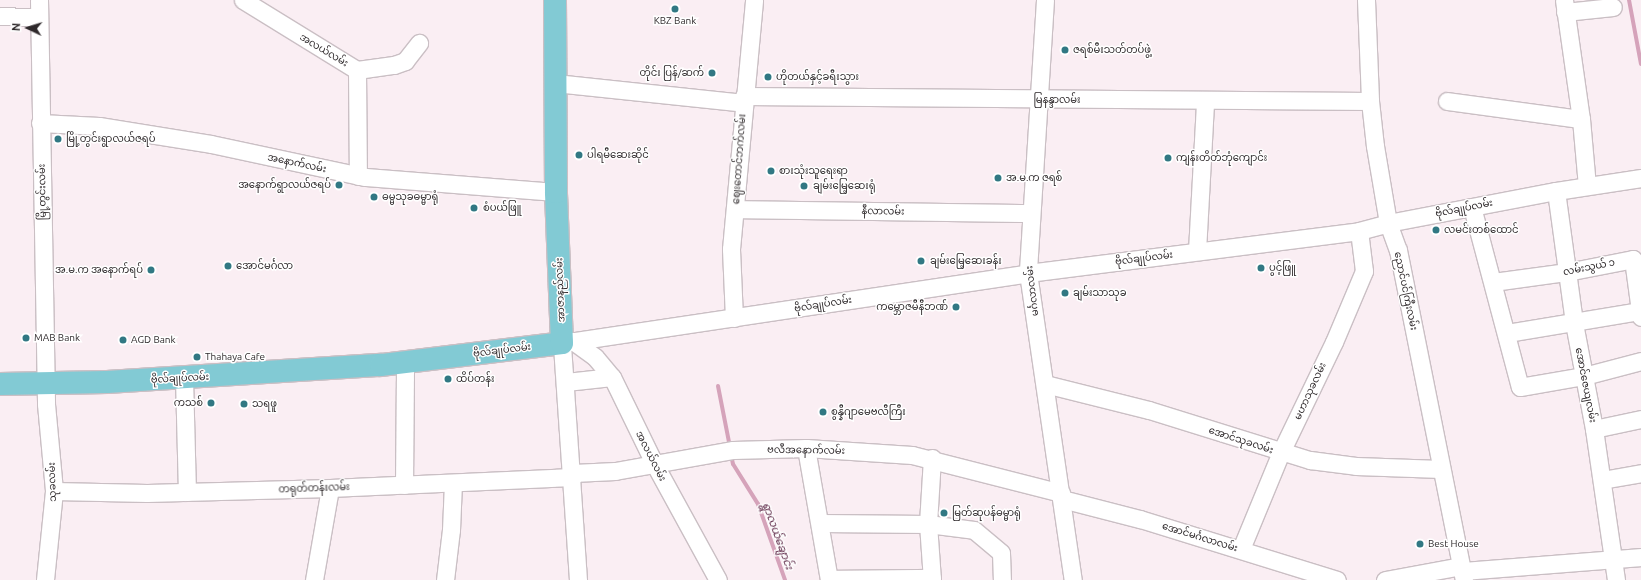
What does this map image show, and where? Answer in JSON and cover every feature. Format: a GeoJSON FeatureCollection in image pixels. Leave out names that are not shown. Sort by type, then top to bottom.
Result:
{"type":"FeatureCollection","features":[{"type":"Feature","properties":{"kind":"main road","name":"အာဇာနည်လမ်း"},"geometry":{"type":"LineString","coordinates":[[555,0],[556,192],[568,342]]}},
{"type":"Feature","properties":{"kind":"main road","name":"ဗိုလ်ချုပ်လမ်း"},"geometry":{"type":"LineString","coordinates":[[0,384],[184,378],[405,362],[568,342]]}},
{"type":"Feature","properties":{"kind":"street","name":"မြို့တွင်းလမ်း"},"geometry":{"type":"LineString","coordinates":[[39,0],[38,17],[46,383]]}},
{"type":"Feature","properties":{"kind":"street","name":"အလယ်လမ်း"},"geometry":{"type":"LineString","coordinates":[[243,0],[356,70],[358,176]]}},
{"type":"Feature","properties":{"kind":"street","name":"ဈေးတောင်ဘက်လမ်း"},"geometry":{"type":"LineString","coordinates":[[734,318],[731,249],[754,0]]}},
{"type":"Feature","properties":{"kind":"street","name":"မင်္ဂလာလမ်း"},"geometry":{"type":"LineString","coordinates":[[1045,0],[1037,100],[1028,273],[1073,580]]}},
{"type":"Feature","properties":{"kind":"street","name":"ညောင်ပင်ကြီးလမ်း"},"geometry":{"type":"LineString","coordinates":[[1366,0],[1370,101],[1388,223],[1398,250],[1463,572]]}},
{"type":"Feature","properties":{"kind":"street"},"geometry":{"type":"LineString","coordinates":[[1587,186],[1581,119],[1565,6],[1613,6]]}},
{"type":"Feature","properties":{"kind":"street"},"geometry":{"type":"LineString","coordinates":[[0,16],[38,17]]}},
{"type":"Feature","properties":{"kind":"street"},"geometry":{"type":"LineString","coordinates":[[356,70],[394,65],[405,61],[419,43]]}},
{"type":"Feature","properties":{"kind":"street","name":"မြနန္ဒာလမ်း"},"geometry":{"type":"LineString","coordinates":[[555,83],[744,99],[1370,101]]}},
{"type":"Feature","properties":{"kind":"street"},"geometry":{"type":"LineString","coordinates":[[1197,251],[1205,101]]}},
{"type":"Feature","properties":{"kind":"street"},"geometry":{"type":"LineString","coordinates":[[1447,101],[1581,119]]}},
{"type":"Feature","properties":{"kind":"street","name":"အနောက်လမ်း"},"geometry":{"type":"LineString","coordinates":[[40,123],[99,126],[211,144],[358,176],[556,192]]}},
{"type":"Feature","properties":{"kind":"street","name":"ဗိုလ်ချုပ်လမ်း"},"geometry":{"type":"LineString","coordinates":[[568,342],[1028,273],[1359,231],[1388,223],[1556,191],[1641,178]]}},
{"type":"Feature","properties":{"kind":"street","name":"အောင်ဇေယျလမ်း"},"geometry":{"type":"LineString","coordinates":[[1556,191],[1574,323],[1594,429],[1616,580]]}},
{"type":"Feature","properties":{"kind":"street"},"geometry":{"type":"LineString","coordinates":[[1472,207],[1507,333],[1520,387],[1584,376],[1641,361]]}},
{"type":"Feature","properties":{"kind":"street","name":"နီလာလမ်း"},"geometry":{"type":"LineString","coordinates":[[735,209],[1030,213]]}},
{"type":"Feature","properties":{"kind":"street","name":"မဟာသုခလမ်း"},"geometry":{"type":"LineString","coordinates":[[1241,549],[1281,452],[1334,342],[1364,271],[1359,231]]}},
{"type":"Feature","properties":{"kind":"street","name":"လမ်းသွယ် ၁"},"geometry":{"type":"LineString","coordinates":[[1493,282],[1567,272],[1633,259],[1640,314]]}},
{"type":"Feature","properties":{"kind":"street"},"geometry":{"type":"LineString","coordinates":[[1507,333],[1640,314]]}},
{"type":"Feature","properties":{"kind":"street","name":"အလယ်လမ်း"},"geometry":{"type":"LineString","coordinates":[[568,342],[595,357],[612,377],[654,465],[718,580]]}},
{"type":"Feature","properties":{"kind":"street","name":"အာဇာနည်လမ်း"},"geometry":{"type":"LineString","coordinates":[[568,342],[566,382],[573,475],[578,580]]}},
{"type":"Feature","properties":{"kind":"street"},"geometry":{"type":"LineString","coordinates":[[404,485],[405,362]]}},
{"type":"Feature","properties":{"kind":"street"},"geometry":{"type":"LineString","coordinates":[[566,382],[612,377]]}},
{"type":"Feature","properties":{"kind":"street"},"geometry":{"type":"LineString","coordinates":[[184,378],[187,492]]}},
{"type":"Feature","properties":{"kind":"street","name":"သုခလမ်း"},"geometry":{"type":"LineString","coordinates":[[45,580],[54,491],[46,383]]}},
{"type":"Feature","properties":{"kind":"street","name":"အောင်သုခလမ်း"},"geometry":{"type":"LineString","coordinates":[[1045,384],[1150,410],[1310,460],[1356,466],[1441,469]]}},
{"type":"Feature","properties":{"kind":"street"},"geometry":{"type":"LineString","coordinates":[[1594,429],[1641,419]]}},
{"type":"Feature","properties":{"kind":"street"},"geometry":{"type":"LineString","coordinates":[[806,448],[821,524],[829,580],[932,579],[928,524],[932,458]]}},
{"type":"Feature","properties":{"kind":"street","name":"ဗလီအနောက်လမ်း"},"geometry":{"type":"LineString","coordinates":[[573,475],[615,472],[733,450],[806,448],[912,455],[932,458],[1061,496]]}},
{"type":"Feature","properties":{"kind":"street"},"geometry":{"type":"LineString","coordinates":[[1602,480],[1641,473]]}},
{"type":"Feature","properties":{"kind":"street","name":"တရုတ်တန်းလမ်း"},"geometry":{"type":"LineString","coordinates":[[54,491],[187,492],[330,488],[453,483],[573,475]]}},
{"type":"Feature","properties":{"kind":"street"},"geometry":{"type":"LineString","coordinates":[[444,580],[451,530],[453,483]]}},
{"type":"Feature","properties":{"kind":"street"},"geometry":{"type":"LineString","coordinates":[[314,580],[330,488]]}},
{"type":"Feature","properties":{"kind":"street","name":"အောင်မင်္ဂလာလမ်း"},"geometry":{"type":"LineString","coordinates":[[1061,496],[1241,549],[1337,580]]}},
{"type":"Feature","properties":{"kind":"street"},"geometry":{"type":"LineString","coordinates":[[821,524],[928,524],[974,530],[1001,553],[1002,580]]}},
{"type":"Feature","properties":{"kind":"street"},"geometry":{"type":"LineString","coordinates":[[1385,580],[1641,557]]}},
{"type":"Feature","properties":{"kind":"waterway"},"geometry":{"type":"LineString","coordinates":[[1629,0],[1641,64]]}},
{"type":"Feature","properties":{"kind":"waterway","name":"ရွာလယ်ချောင်း"},"geometry":{"type":"LineString","coordinates":[[718,386],[730,447]]}},
{"type":"Feature","properties":{"kind":"waterway","name":"ရွာလယ်ချောင်း"},"geometry":{"type":"LineString","coordinates":[[731,454],[733,464],[758,504],[785,580]]}},
{"type":"Feature","properties":{"kind":"place","name":"KBZ Bank"},"geometry":{"type":"Point","coordinates":[675,9]}},
{"type":"Feature","properties":{"kind":"place","name":"ဇရစ်မီးသတ်တပ်ဖွဲ့"},"geometry":{"type":"Point","coordinates":[1065,50]}},
{"type":"Feature","properties":{"kind":"place","name":"တိုင်း ပြန်/ဆက်"},"geometry":{"type":"Point","coordinates":[712,73]}},
{"type":"Feature","properties":{"kind":"place","name":"ဟိုတယ်နှင့်ခရီးသွား"},"geometry":{"type":"Point","coordinates":[768,77]}},
{"type":"Feature","properties":{"kind":"place","name":"မြို့တွင်းရွာလယ်ဇရပ်"},"geometry":{"type":"Point","coordinates":[58,139]}},
{"type":"Feature","properties":{"kind":"place","name":"ပါရမီဆေးဆိုင်"},"geometry":{"type":"Point","coordinates":[579,155]}},
{"type":"Feature","properties":{"kind":"place","name":"ကျန်းတိတ်ဘုံကျောင်း"},"geometry":{"type":"Point","coordinates":[1168,158]}},
{"type":"Feature","properties":{"kind":"place","name":"စားသုံးသူရေးရာ"},"geometry":{"type":"Point","coordinates":[771,171]}},
{"type":"Feature","properties":{"kind":"place","name":"အ.မ.က ဇရစ်"},"geometry":{"type":"Point","coordinates":[998,178]}},
{"type":"Feature","properties":{"kind":"place","name":"အနောက်ရွာလယ်ဇရပ်"},"geometry":{"type":"Point","coordinates":[339,185]}},
{"type":"Feature","properties":{"kind":"place","name":"ချမ်းမြေ့ဆေးရုံ"},"geometry":{"type":"Point","coordinates":[804,186]}},
{"type":"Feature","properties":{"kind":"place","name":"ဓမ္မသုခဓမ္မာရုံ"},"geometry":{"type":"Point","coordinates":[374,197]}},
{"type":"Feature","properties":{"kind":"place","name":"စံပယ်ဖြူ"},"geometry":{"type":"Point","coordinates":[474,208]}},
{"type":"Feature","properties":{"kind":"place","name":"လမင်းတစ်ထောင်"},"geometry":{"type":"Point","coordinates":[1436,230]}},
{"type":"Feature","properties":{"kind":"place","name":"ချမ်းမြေ့ဆေးခန်း"},"geometry":{"type":"Point","coordinates":[921,261]}},
{"type":"Feature","properties":{"kind":"place","name":"အောင်မင်္ဂလာ"},"geometry":{"type":"Point","coordinates":[228,266]}},
{"type":"Feature","properties":{"kind":"place","name":"ပွင့်ဖြူ"},"geometry":{"type":"Point","coordinates":[1261,268]}},
{"type":"Feature","properties":{"kind":"place","name":"အ.မ.က အနောက်ရပ်"},"geometry":{"type":"Point","coordinates":[151,270]}},
{"type":"Feature","properties":{"kind":"place","name":"ချမ်းသာသုခ"},"geometry":{"type":"Point","coordinates":[1065,293]}},
{"type":"Feature","properties":{"kind":"place","name":"ကမ္ဘောဇမီနီဘဏ်"},"geometry":{"type":"Point","coordinates":[956,307]}},
{"type":"Feature","properties":{"kind":"place","name":"MAB Bank"},"geometry":{"type":"Point","coordinates":[26,338]}},
{"type":"Feature","properties":{"kind":"place","name":"AGD Bank"},"geometry":{"type":"Point","coordinates":[123,340]}},
{"type":"Feature","properties":{"kind":"place","name":"Thahaya Cafe"},"geometry":{"type":"Point","coordinates":[197,357]}},
{"type":"Feature","properties":{"kind":"place","name":"ထိပ်တန်း"},"geometry":{"type":"Point","coordinates":[448,379]}},
{"type":"Feature","properties":{"kind":"place","name":"ကသစ်"},"geometry":{"type":"Point","coordinates":[211,403]}},
{"type":"Feature","properties":{"kind":"place","name":"သရဖူ"},"geometry":{"type":"Point","coordinates":[244,404]}},
{"type":"Feature","properties":{"kind":"place","name":"စွန္နီဂျာမေဗလီကြီး"},"geometry":{"type":"Point","coordinates":[823,412]}},
{"type":"Feature","properties":{"kind":"place","name":"မြတ်ဆုပန်ဓမ္မာရုံ"},"geometry":{"type":"Point","coordinates":[944,513]}},
{"type":"Feature","properties":{"kind":"place","name":"Best House"},"geometry":{"type":"Point","coordinates":[1420,544]}}]}
